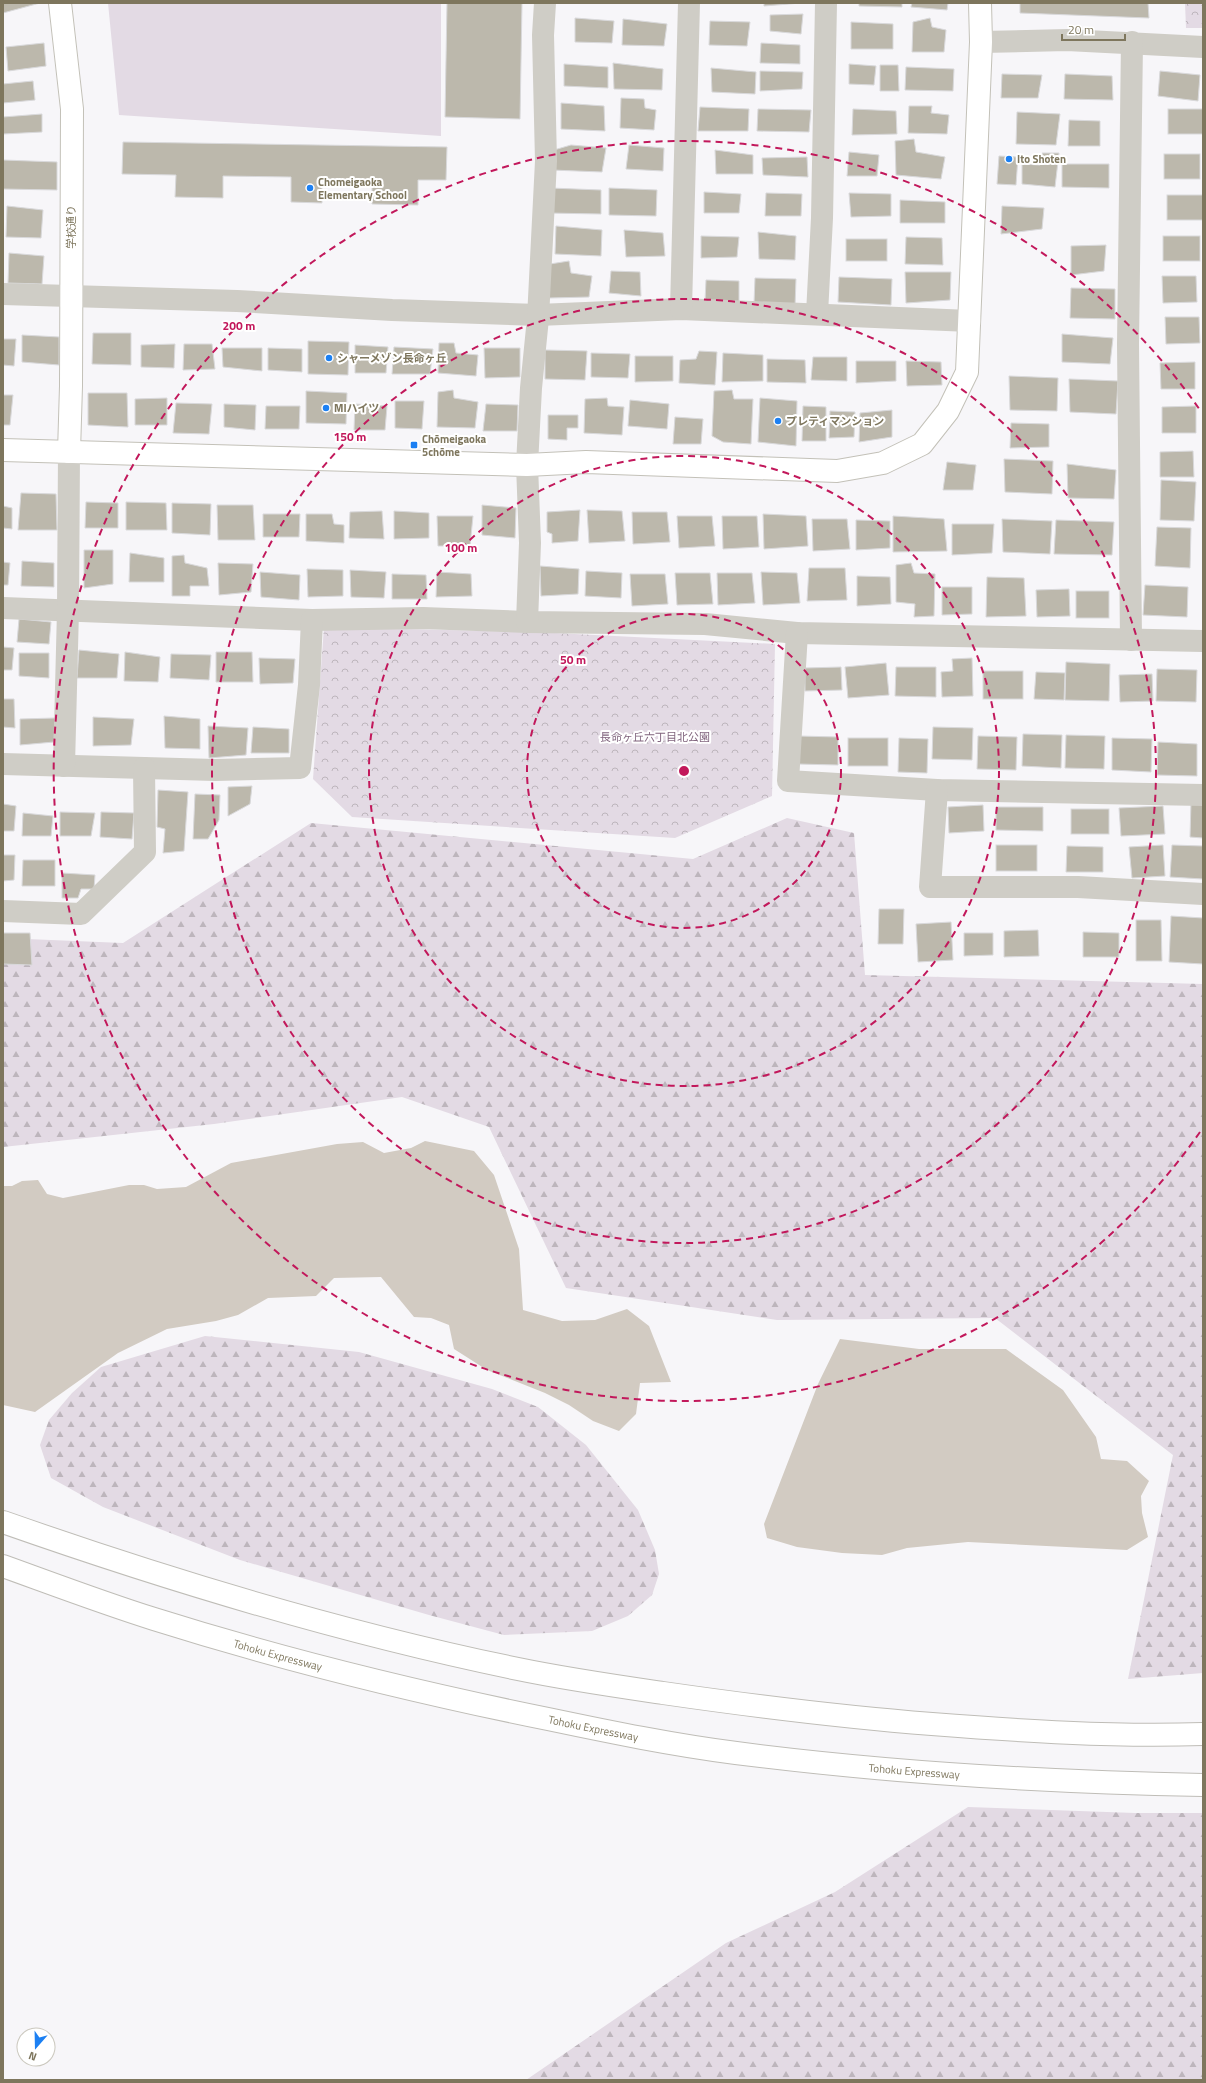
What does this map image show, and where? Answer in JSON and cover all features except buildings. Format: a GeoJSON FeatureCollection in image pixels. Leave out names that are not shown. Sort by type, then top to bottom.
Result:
{"type":"FeatureCollection","features":[{"type":"Feature","properties":{"kind":"main road","name":"学校通り"},"geometry":{"type":"LineString","coordinates":[[60,3],[72,109],[70,295],[71,386],[69,452]]}},
{"type":"Feature","properties":{"kind":"main road"},"geometry":{"type":"LineString","coordinates":[[3,450],[527,465],[586,462],[837,471],[883,463],[922,444],[948,411],[967,372],[981,42],[980,3]]}},
{"type":"Feature","properties":{"kind":"main road"},"geometry":{"type":"LineString","coordinates":[[3,1522],[159,1574],[286,1612],[412,1646],[521,1670],[765,1707],[877,1720],[1005,1729],[1097,1733],[1203,1734]]}},
{"type":"Feature","properties":{"kind":"main road","name":"Tohoku Expressway"},"geometry":{"type":"LineString","coordinates":[[3,1566],[152,1618],[308,1664],[496,1709],[606,1731],[734,1753],[874,1768],[1024,1778],[1203,1785]]}},
{"type":"Feature","properties":{"kind":"street"},"geometry":{"type":"LineString","coordinates":[[527,622],[530,543],[527,465],[531,388],[538,315],[546,160],[543,34],[545,3]]}},
{"type":"Feature","properties":{"kind":"street"},"geometry":{"type":"LineString","coordinates":[[681,309],[689,3]]}},
{"type":"Feature","properties":{"kind":"street"},"geometry":{"type":"LineString","coordinates":[[818,314],[822,218],[826,3]]}},
{"type":"Feature","properties":{"kind":"street"},"geometry":{"type":"LineString","coordinates":[[981,42],[1067,40],[1132,42],[1203,47]]}},
{"type":"Feature","properties":{"kind":"street"},"geometry":{"type":"LineString","coordinates":[[1131,640],[1128,336],[1132,42]]}},
{"type":"Feature","properties":{"kind":"street"},"geometry":{"type":"LineString","coordinates":[[3,294],[237,301],[392,310],[538,315],[681,309],[818,314],[909,320],[970,320]]}},
{"type":"Feature","properties":{"kind":"street"},"geometry":{"type":"LineString","coordinates":[[64,766],[68,610],[69,452]]}},
{"type":"Feature","properties":{"kind":"street"},"geometry":{"type":"LineString","coordinates":[[3,608],[312,620],[423,618],[527,622],[705,624],[797,633],[1203,641]]}},
{"type":"Feature","properties":{"kind":"street"},"geometry":{"type":"LineString","coordinates":[[3,764],[215,770],[300,768],[309,686],[312,620]]}},
{"type":"Feature","properties":{"kind":"street"},"geometry":{"type":"LineString","coordinates":[[797,633],[788,781],[936,790],[1203,795]]}},
{"type":"Feature","properties":{"kind":"street"},"geometry":{"type":"LineString","coordinates":[[3,911],[81,914],[146,852],[144,768]]}},
{"type":"Feature","properties":{"kind":"street"},"geometry":{"type":"LineString","coordinates":[[936,790],[930,887],[1078,887],[1203,894]]}},
{"type":"Feature","properties":{"kind":"green space"},"geometry":{"type":"Polygon","coordinates":[[[108,3],[441,3],[441,136],[119,115],[108,3]]]}},
{"type":"Feature","properties":{"kind":"green space"},"geometry":{"type":"Polygon","coordinates":[[[1185,3],[1203,3],[1203,28],[1186,28],[1185,3]]]}},
{"type":"Feature","properties":{"kind":"green space","name":"長命ヶ丘六丁目北公園"},"geometry":{"type":"Polygon","coordinates":[[[324,627],[535,632],[775,644],[772,796],[675,838],[352,817],[313,779],[324,627]]]}},
{"type":"Feature","properties":{"kind":"green space"},"geometry":{"type":"Polygon","coordinates":[[[787,818],[854,833],[865,975],[1203,984],[1203,1673],[1128,1679],[1173,1455],[995,1318],[777,1320],[566,1288],[489,1127],[402,1097],[214,1124],[3,1147],[3,938],[123,943],[311,823],[693,859],[787,818]]]}},
{"type":"Feature","properties":{"kind":"green space"},"geometry":{"type":"Polygon","coordinates":[[[205,1336],[359,1352],[492,1389],[538,1407],[586,1445],[638,1510],[655,1550],[659,1574],[652,1595],[628,1616],[592,1631],[504,1635],[429,1615],[240,1560],[103,1507],[51,1478],[40,1445],[49,1420],[72,1393],[101,1367],[205,1336]]]}},
{"type":"Feature","properties":{"kind":"green space"},"geometry":{"type":"Polygon","coordinates":[[[968,1807],[1135,1813],[1203,1813],[1203,2080],[526,2080],[726,1943],[835,1892],[968,1807]]]}},
{"type":"Feature","properties":{"kind":"shaded area"},"geometry":{"type":"Polygon","coordinates":[[[425,1141],[474,1151],[494,1175],[519,1249],[523,1310],[562,1321],[595,1320],[627,1309],[649,1326],[671,1382],[640,1383],[636,1414],[619,1431],[593,1421],[569,1405],[545,1393],[487,1370],[454,1349],[449,1325],[431,1318],[414,1317],[381,1277],[334,1278],[316,1296],[268,1298],[238,1315],[216,1321],[167,1329],[118,1353],[35,1412],[3,1405],[3,1186],[12,1186],[22,1181],[38,1180],[47,1194],[63,1198],[129,1185],[144,1185],[157,1189],[186,1187],[231,1163],[337,1144],[363,1142],[384,1153],[411,1148],[425,1141]]]}},
{"type":"Feature","properties":{"kind":"shaded area"},"geometry":{"type":"Polygon","coordinates":[[[840,1339],[919,1349],[1006,1349],[1063,1390],[1096,1437],[1101,1459],[1127,1461],[1149,1481],[1141,1496],[1142,1513],[1148,1537],[1127,1550],[968,1542],[907,1548],[882,1555],[842,1553],[797,1547],[767,1538],[764,1524],[818,1384],[840,1339]]]}},
{"type":"Feature","properties":{"kind":"place","name":"Ito Shoten"},"geometry":{"type":"Point","coordinates":[1009,159]}},
{"type":"Feature","properties":{"kind":"place","name":"Chomeigaoka Elementary School"},"geometry":{"type":"Point","coordinates":[310,188]}},
{"type":"Feature","properties":{"kind":"place","name":"シャーメゾン長命ヶ丘"},"geometry":{"type":"Point","coordinates":[329,358]}},
{"type":"Feature","properties":{"kind":"place","name":"MIハイツ"},"geometry":{"type":"Point","coordinates":[326,408]}},
{"type":"Feature","properties":{"kind":"place","name":"プレティマンション"},"geometry":{"type":"Point","coordinates":[778,421]}},
{"type":"Feature","properties":{"kind":"place","name":"Chōmeigaoka 5chōme"},"geometry":{"type":"Point","coordinates":[414,445]}}]}
